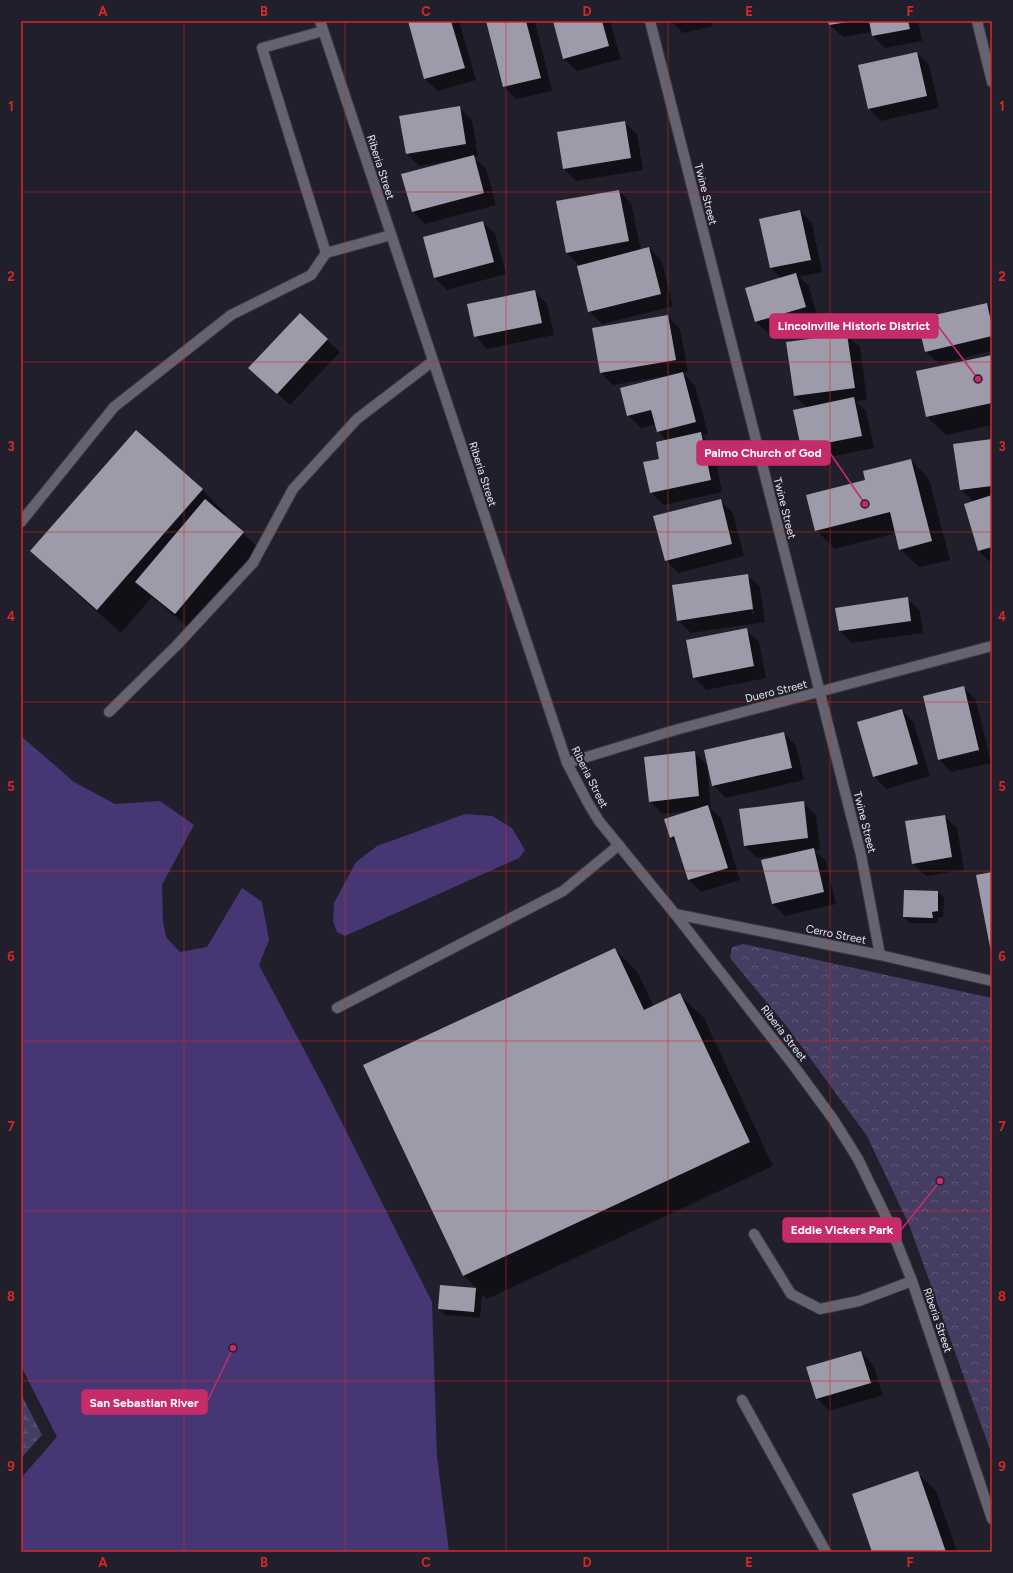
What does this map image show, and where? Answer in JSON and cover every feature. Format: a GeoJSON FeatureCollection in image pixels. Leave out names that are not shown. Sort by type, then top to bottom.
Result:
{"type":"FeatureCollection","features":[{"type":"Feature","properties":{"kind":"street","name":"Twine Street"},"geometry":{"type":"LineString","coordinates":[[650,21],[860,854],[880,955]]}},
{"type":"Feature","properties":{"kind":"street"},"geometry":{"type":"LineString","coordinates":[[977,21],[992,82]]}},
{"type":"Feature","properties":{"kind":"street"},"geometry":{"type":"LineString","coordinates":[[322,26],[262,48],[326,253]]}},
{"type":"Feature","properties":{"kind":"street","name":"Riberia Street"},"geometry":{"type":"LineString","coordinates":[[322,26],[567,763],[588,803],[599,820],[676,914],[794,1066],[854,1152],[888,1223],[912,1281],[992,1519]]}},
{"type":"Feature","properties":{"kind":"street"},"geometry":{"type":"LineString","coordinates":[[21,522],[114,407],[231,315],[311,275],[326,253],[391,235]]}},
{"type":"Feature","properties":{"kind":"street"},"geometry":{"type":"LineString","coordinates":[[109,712],[178,645],[252,563],[294,489],[357,419],[433,361]]}},
{"type":"Feature","properties":{"kind":"street","name":"Duero Street"},"geometry":{"type":"LineString","coordinates":[[567,763],[675,730],[820,693],[992,646]]}},
{"type":"Feature","properties":{"kind":"street"},"geometry":{"type":"LineString","coordinates":[[337,1008],[563,891],[619,845]]}},
{"type":"Feature","properties":{"kind":"street","name":"Cerro Street"},"geometry":{"type":"LineString","coordinates":[[676,914],[880,955],[992,981]]}},
{"type":"Feature","properties":{"kind":"street"},"geometry":{"type":"LineString","coordinates":[[754,1234],[791,1294],[820,1309],[859,1301],[912,1281]]}},
{"type":"Feature","properties":{"kind":"street"},"geometry":{"type":"LineString","coordinates":[[742,1400],[826,1552]]}},
{"type":"Feature","properties":{"kind":"green space"},"geometry":{"type":"Polygon","coordinates":[[[743,944],[992,998],[992,1455],[910,1227],[867,1136],[788,1028],[730,958],[732,947],[743,944]]]}},
{"type":"Feature","properties":{"kind":"green space"},"geometry":{"type":"Polygon","coordinates":[[[21,1394],[42,1435],[21,1458],[21,1394]]]}},
{"type":"Feature","properties":{"kind":"shaded area"},"geometry":{"type":"Polygon","coordinates":[[[21,736],[74,782],[115,804],[160,801],[194,825],[162,885],[163,922],[166,937],[180,952],[207,947],[242,888],[262,902],[269,940],[259,965],[325,1089],[432,1302],[437,1457],[449,1552],[21,1552],[21,1478],[57,1437],[21,1366],[21,736]]]}},
{"type":"Feature","properties":{"kind":"shaded area"},"geometry":{"type":"Polygon","coordinates":[[[465,814],[492,816],[512,828],[525,850],[519,858],[345,936],[337,932],[333,921],[334,903],[356,862],[377,846],[465,814]]]}},
{"type":"Feature","properties":{"kind":"building"},"geometry":{"type":"Polygon","coordinates":[[[408,21],[451,21],[465,68],[424,79],[408,21]]]}},
{"type":"Feature","properties":{"kind":"building"},"geometry":{"type":"Polygon","coordinates":[[[486,21],[526,21],[541,78],[503,87],[486,21]]]}},
{"type":"Feature","properties":{"kind":"building"},"geometry":{"type":"Polygon","coordinates":[[[553,21],[602,21],[609,46],[563,59],[553,21]]]}},
{"type":"Feature","properties":{"kind":"building"},"geometry":{"type":"Polygon","coordinates":[[[828,21],[848,21],[848,22],[829,25],[828,21]]]}},
{"type":"Feature","properties":{"kind":"building"},"geometry":{"type":"Polygon","coordinates":[[[869,21],[908,21],[910,29],[872,36],[869,21]]]}},
{"type":"Feature","properties":{"kind":"building"},"geometry":{"type":"Polygon","coordinates":[[[917,52],[927,96],[868,109],[858,65],[917,52]]]}},
{"type":"Feature","properties":{"kind":"building"},"geometry":{"type":"Polygon","coordinates":[[[460,106],[466,144],[406,154],[399,116],[460,106]]]}},
{"type":"Feature","properties":{"kind":"building"},"geometry":{"type":"Polygon","coordinates":[[[625,121],[631,158],[563,169],[557,132],[625,121]]]}},
{"type":"Feature","properties":{"kind":"building"},"geometry":{"type":"Polygon","coordinates":[[[474,155],[484,193],[412,212],[401,174],[474,155]]]}},
{"type":"Feature","properties":{"kind":"building"},"geometry":{"type":"Polygon","coordinates":[[[619,190],[629,241],[566,253],[556,201],[619,190]]]}},
{"type":"Feature","properties":{"kind":"building"},"geometry":{"type":"Polygon","coordinates":[[[800,210],[811,260],[770,268],[759,219],[800,210]]]}},
{"type":"Feature","properties":{"kind":"building"},"geometry":{"type":"Polygon","coordinates":[[[483,221],[494,262],[434,278],[423,237],[483,221]]]}},
{"type":"Feature","properties":{"kind":"building"},"geometry":{"type":"Polygon","coordinates":[[[649,247],[661,294],[588,312],[577,266],[649,247]]]}},
{"type":"Feature","properties":{"kind":"building"},"geometry":{"type":"Polygon","coordinates":[[[796,273],[806,307],[755,322],[745,288],[796,273]]]}},
{"type":"Feature","properties":{"kind":"building"},"geometry":{"type":"Polygon","coordinates":[[[535,290],[542,323],[474,337],[467,304],[535,290]]]}},
{"type":"Feature","properties":{"kind":"building"},"geometry":{"type":"Polygon","coordinates":[[[987,303],[992,326],[992,336],[925,352],[917,319],[987,303]]]}},
{"type":"Feature","properties":{"kind":"building"},"geometry":{"type":"Polygon","coordinates":[[[300,313],[328,339],[277,394],[248,368],[300,313]]]}},
{"type":"Feature","properties":{"kind":"building"},"geometry":{"type":"Polygon","coordinates":[[[668,315],[676,360],[600,373],[592,328],[668,315]]]}},
{"type":"Feature","properties":{"kind":"building"},"geometry":{"type":"Polygon","coordinates":[[[847,334],[855,388],[794,396],[786,342],[847,334]]]}},
{"type":"Feature","properties":{"kind":"building"},"geometry":{"type":"Polygon","coordinates":[[[992,355],[992,403],[926,417],[916,371],[992,355]]]}},
{"type":"Feature","properties":{"kind":"building"},"geometry":{"type":"Polygon","coordinates":[[[683,372],[696,422],[657,432],[651,410],[627,416],[620,388],[683,372]]]}},
{"type":"Feature","properties":{"kind":"building"},"geometry":{"type":"Polygon","coordinates":[[[854,397],[862,436],[801,448],[793,410],[854,397]]]}},
{"type":"Feature","properties":{"kind":"building"},"geometry":{"type":"Polygon","coordinates":[[[136,430],[203,489],[97,610],[30,551],[136,430]]]}},
{"type":"Feature","properties":{"kind":"building"},"geometry":{"type":"Polygon","coordinates":[[[701,432],[711,480],[650,493],[643,462],[659,459],[656,442],[701,432]]]}},
{"type":"Feature","properties":{"kind":"building"},"geometry":{"type":"Polygon","coordinates":[[[992,439],[992,486],[960,490],[953,444],[992,439]]]}},
{"type":"Feature","properties":{"kind":"building"},"geometry":{"type":"Polygon","coordinates":[[[911,459],[932,541],[899,550],[890,512],[815,531],[806,495],[865,480],[863,471],[911,459]]]}},
{"type":"Feature","properties":{"kind":"building"},"geometry":{"type":"Polygon","coordinates":[[[992,495],[992,547],[978,551],[964,504],[992,495]]]}},
{"type":"Feature","properties":{"kind":"building"},"geometry":{"type":"Polygon","coordinates":[[[205,499],[244,532],[175,614],[135,582],[205,499]]]}},
{"type":"Feature","properties":{"kind":"building"},"geometry":{"type":"Polygon","coordinates":[[[721,499],[732,544],[665,561],[653,516],[721,499]]]}},
{"type":"Feature","properties":{"kind":"building"},"geometry":{"type":"Polygon","coordinates":[[[748,574],[753,609],[677,621],[672,585],[748,574]]]}},
{"type":"Feature","properties":{"kind":"building"},"geometry":{"type":"Polygon","coordinates":[[[908,597],[911,621],[839,631],[835,608],[908,597]]]}},
{"type":"Feature","properties":{"kind":"building"},"geometry":{"type":"Polygon","coordinates":[[[747,628],[754,666],[693,678],[686,640],[747,628]]]}},
{"type":"Feature","properties":{"kind":"building"},"geometry":{"type":"Polygon","coordinates":[[[964,686],[979,750],[938,760],[923,696],[964,686]]]}},
{"type":"Feature","properties":{"kind":"building"},"geometry":{"type":"Polygon","coordinates":[[[902,709],[918,764],[873,777],[857,722],[902,709]]]}},
{"type":"Feature","properties":{"kind":"building"},"geometry":{"type":"Polygon","coordinates":[[[784,732],[792,768],[712,786],[704,750],[784,732]]]}},
{"type":"Feature","properties":{"kind":"building"},"geometry":{"type":"Polygon","coordinates":[[[695,751],[699,796],[649,802],[644,757],[695,751]]]}},
{"type":"Feature","properties":{"kind":"building"},"geometry":{"type":"Polygon","coordinates":[[[804,801],[808,838],[744,846],[739,809],[804,801]]]}},
{"type":"Feature","properties":{"kind":"building"},"geometry":{"type":"Polygon","coordinates":[[[708,805],[728,868],[688,880],[674,836],[670,838],[664,819],[708,805]]]}},
{"type":"Feature","properties":{"kind":"building"},"geometry":{"type":"Polygon","coordinates":[[[945,815],[952,857],[912,864],[905,821],[945,815]]]}},
{"type":"Feature","properties":{"kind":"building"},"geometry":{"type":"Polygon","coordinates":[[[814,848],[824,892],[772,904],[761,860],[814,848]]]}},
{"type":"Feature","properties":{"kind":"building"},"geometry":{"type":"Polygon","coordinates":[[[992,872],[992,952],[991,952],[976,875],[992,872]]]}},
{"type":"Feature","properties":{"kind":"building"},"geometry":{"type":"Polygon","coordinates":[[[904,890],[938,891],[938,911],[932,912],[933,918],[903,917],[904,890]]]}},
{"type":"Feature","properties":{"kind":"building"},"geometry":{"type":"Polygon","coordinates":[[[615,948],[644,1010],[680,993],[750,1142],[463,1276],[363,1065],[615,948]]]}},
{"type":"Feature","properties":{"kind":"building"},"geometry":{"type":"Polygon","coordinates":[[[440,1285],[476,1288],[474,1312],[438,1309],[440,1285]]]}},
{"type":"Feature","properties":{"kind":"building"},"geometry":{"type":"Polygon","coordinates":[[[861,1351],[871,1383],[816,1399],[806,1367],[861,1351]]]}},
{"type":"Feature","properties":{"kind":"building"},"geometry":{"type":"Polygon","coordinates":[[[918,1471],[946,1552],[872,1552],[852,1494],[918,1471]]]}},
{"type":"Feature","properties":{"kind":"place","name":"Lincolnville Historic District"},"geometry":{"type":"Point","coordinates":[978,379]}},
{"type":"Feature","properties":{"kind":"place","name":"Palmo Church of God"},"geometry":{"type":"Point","coordinates":[865,504]}},
{"type":"Feature","properties":{"kind":"place","name":"Eddie Vickers Park"},"geometry":{"type":"Point","coordinates":[940,1181]}},
{"type":"Feature","properties":{"kind":"place","name":"San Sebastian River"},"geometry":{"type":"Point","coordinates":[233,1348]}}]}
